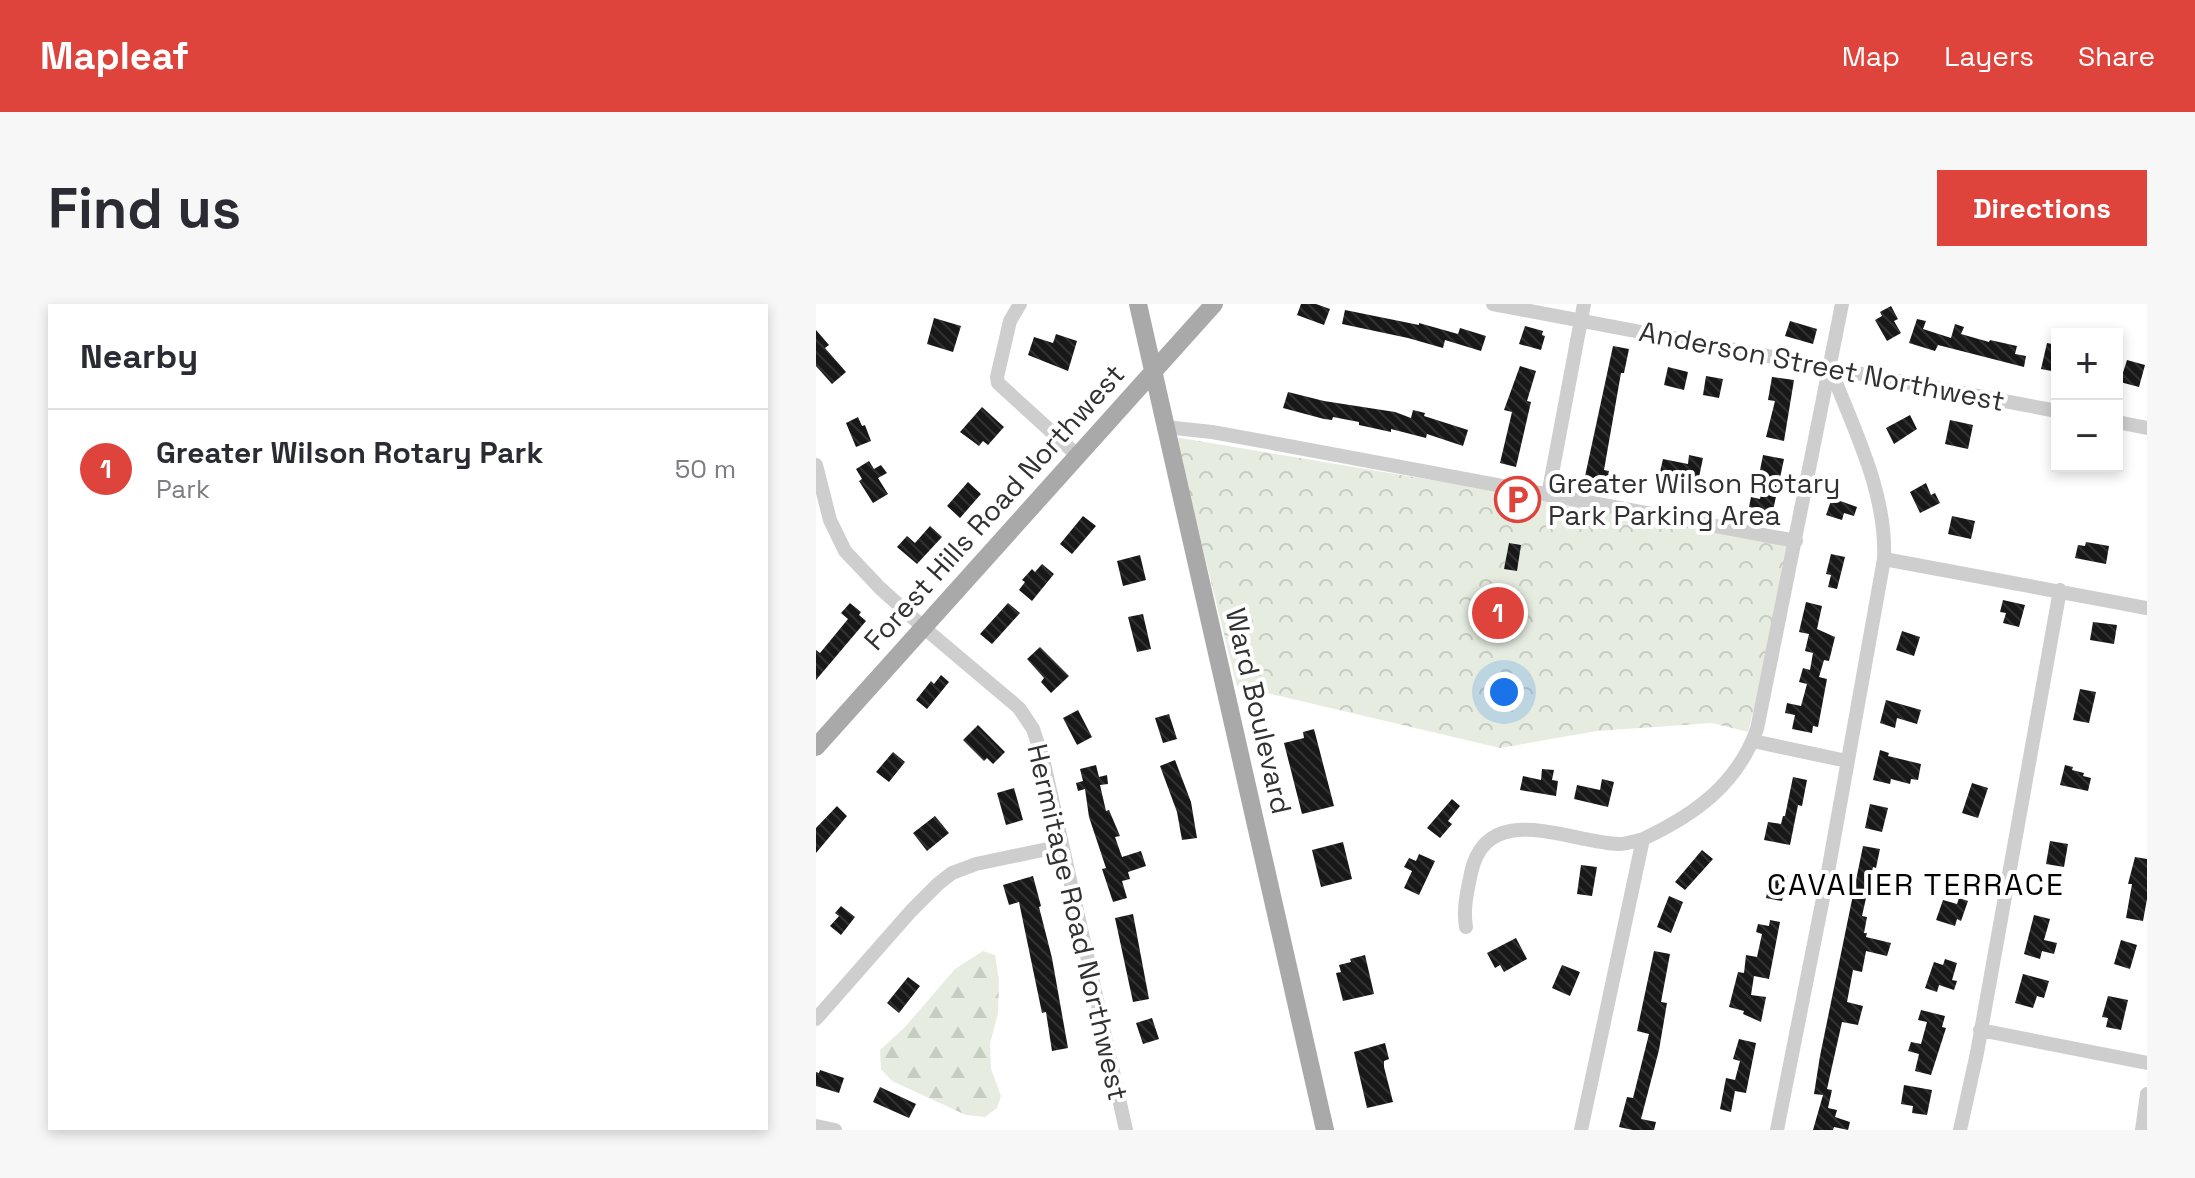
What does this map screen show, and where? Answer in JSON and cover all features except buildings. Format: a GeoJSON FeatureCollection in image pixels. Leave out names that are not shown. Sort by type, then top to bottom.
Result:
{"type":"FeatureCollection","features":[{"type":"Feature","properties":{"kind":"main road","name":"Ward Boulevard"},"geometry":{"type":"LineString","coordinates":[[1138,304],[1325,1130]]}},
{"type":"Feature","properties":{"kind":"main road","name":"Forest Hills Road Northwest"},"geometry":{"type":"LineString","coordinates":[[816,747],[1214,304]]}},
{"type":"Feature","properties":{"kind":"street"},"geometry":{"type":"LineString","coordinates":[[1020,304],[1010,321],[998,383],[1077,455]]}},
{"type":"Feature","properties":{"kind":"street","name":"Anderson Street Northwest"},"geometry":{"type":"LineString","coordinates":[[1493,304],[2051,410]]}},
{"type":"Feature","properties":{"kind":"street"},"geometry":{"type":"LineString","coordinates":[[1548,495],[1584,304]]}},
{"type":"Feature","properties":{"kind":"street"},"geometry":{"type":"LineString","coordinates":[[1466,927],[1463,912],[1476,857],[1491,838],[1502,832],[1524,828],[1622,844],[1643,839],[1682,819],[1713,797],[1733,774],[1753,741],[1842,304]]}},
{"type":"Feature","properties":{"kind":"street"},"geometry":{"type":"LineString","coordinates":[[1777,1130],[1787,1067],[1826,883],[1884,559],[1884,523],[1874,485],[1830,368]]}},
{"type":"Feature","properties":{"kind":"street"},"geometry":{"type":"LineString","coordinates":[[2123,423],[2147,428]]}},
{"type":"Feature","properties":{"kind":"street"},"geometry":{"type":"LineString","coordinates":[[1165,427],[1226,435],[1796,541]]}},
{"type":"Feature","properties":{"kind":"street","name":"Hermitage Road Northwest"},"geometry":{"type":"LineString","coordinates":[[816,465],[830,520],[845,551],[923,627],[1009,698],[1026,717],[1038,740],[1126,1130]]}},
{"type":"Feature","properties":{"kind":"street"},"geometry":{"type":"LineString","coordinates":[[1884,559],[2147,608]]}},
{"type":"Feature","properties":{"kind":"street"},"geometry":{"type":"LineString","coordinates":[[1960,1130],[2060,590]]}},
{"type":"Feature","properties":{"kind":"street"},"geometry":{"type":"LineString","coordinates":[[1753,741],[1847,761]]}},
{"type":"Feature","properties":{"kind":"street"},"geometry":{"type":"LineString","coordinates":[[1581,1130],[1643,839]]}},
{"type":"Feature","properties":{"kind":"street"},"geometry":{"type":"LineString","coordinates":[[816,1019],[911,911],[952,873],[976,864],[1062,846]]}},
{"type":"Feature","properties":{"kind":"street"},"geometry":{"type":"LineString","coordinates":[[1980,1030],[2147,1063]]}},
{"type":"Feature","properties":{"kind":"street"},"geometry":{"type":"LineString","coordinates":[[2142,1130],[2147,1094]]}},
{"type":"Feature","properties":{"kind":"street"},"geometry":{"type":"LineString","coordinates":[[816,1126],[835,1130]]}},
{"type":"Feature","properties":{"kind":"green space"},"geometry":{"type":"Polygon","coordinates":[[[1175,437],[1796,541],[1748,732],[1712,723],[1597,731],[1500,748],[1237,686],[1175,437]]]}},
{"type":"Feature","properties":{"kind":"green space"},"geometry":{"type":"Polygon","coordinates":[[[983,951],[995,955],[999,980],[998,1013],[990,1044],[991,1069],[1001,1096],[997,1108],[985,1117],[966,1115],[892,1081],[881,1069],[880,1050],[904,1028],[955,969],[983,951]]]}},
{"type":"Feature","properties":{"kind":"place","name":"Greater Wilson Rotary Park Parking Area"},"geometry":{"type":"Point","coordinates":[1517,499]}},
{"type":"Feature","properties":{"kind":"place","name":"Greater Wilson Rotary Park"},"geometry":{"type":"Point","coordinates":[1498,613]}},
{"type":"Feature","properties":{"kind":"district","name":"CAVALIER TERRACE"},"geometry":{"type":"Point","coordinates":[1916,885]}}]}
